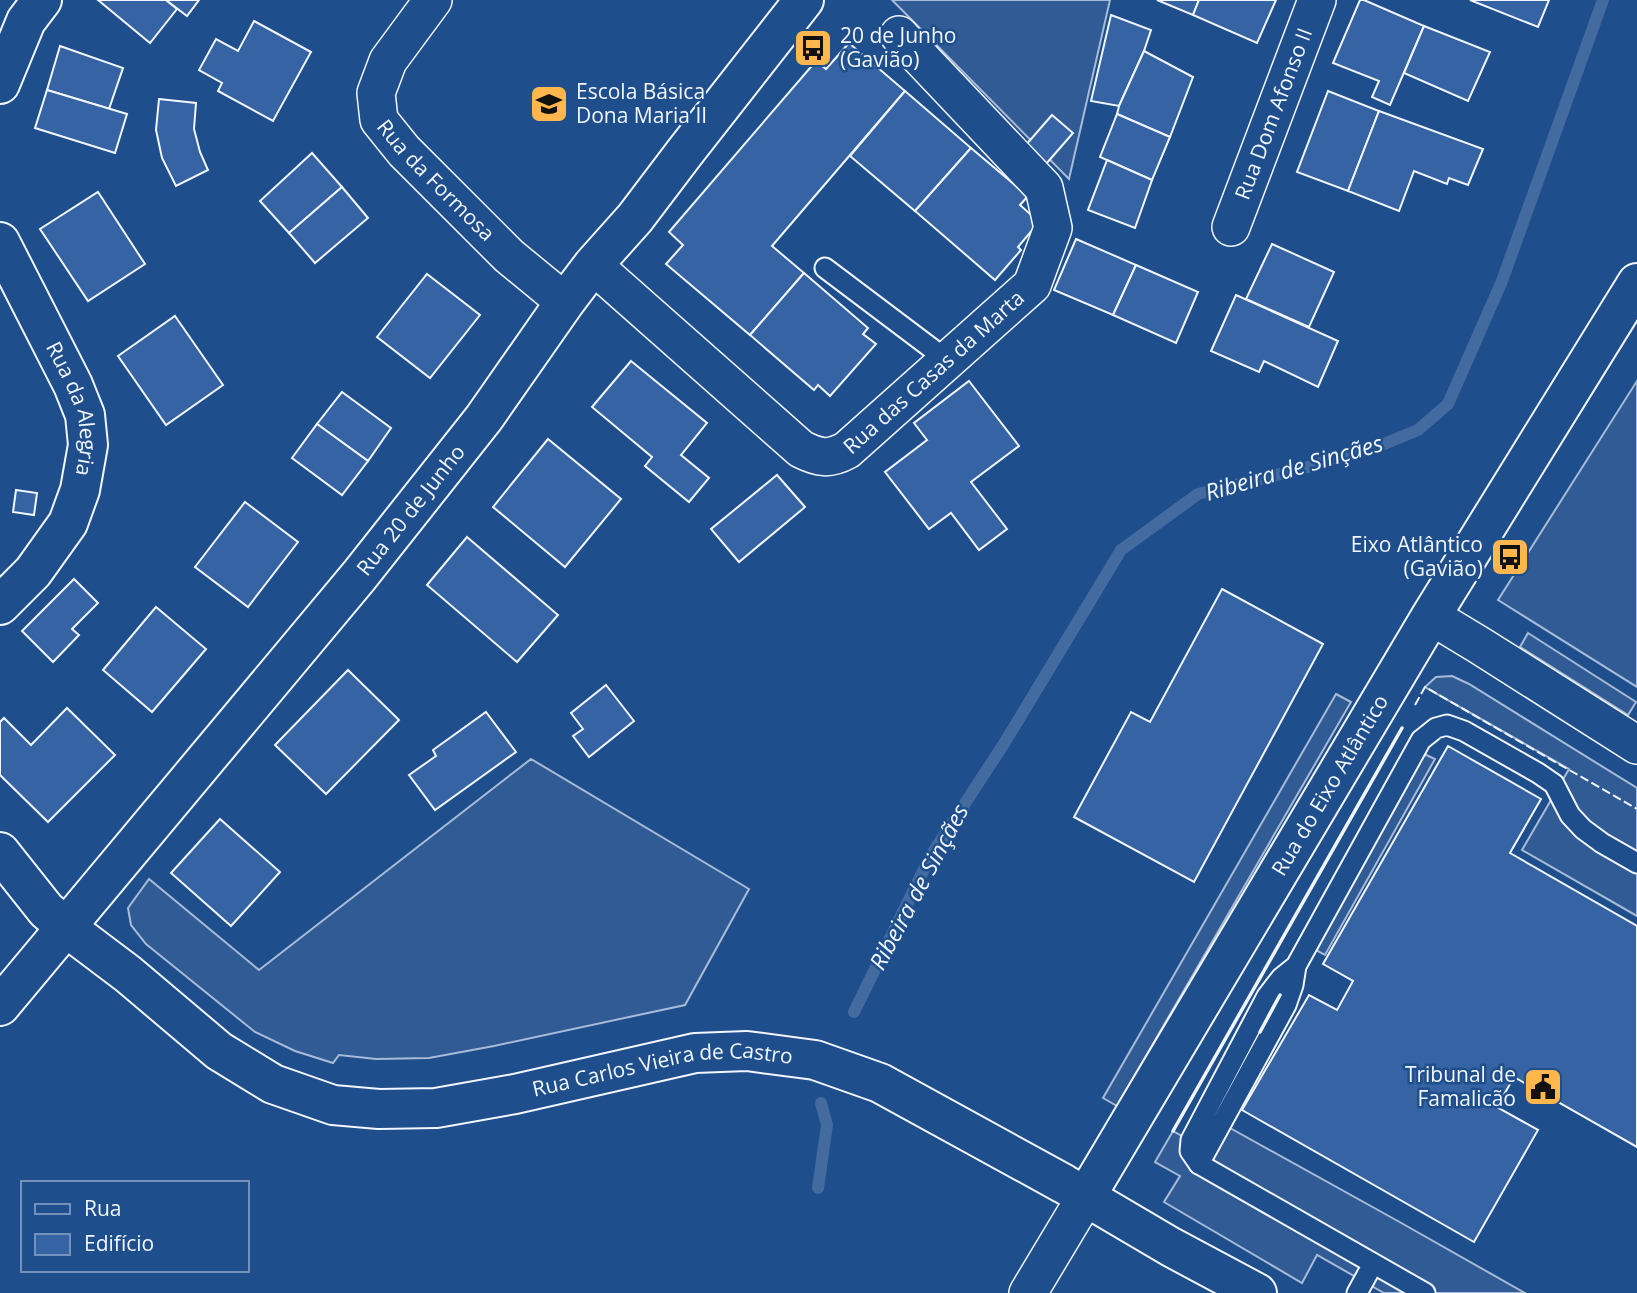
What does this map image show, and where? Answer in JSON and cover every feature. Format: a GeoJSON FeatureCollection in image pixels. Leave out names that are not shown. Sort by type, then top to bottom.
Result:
{"type":"FeatureCollection","features":[{"type":"Feature","properties":{"kind":"street"},"geometry":{"type":"LineString","coordinates":[[0,84],[26,21],[42,0]]}},
{"type":"Feature","properties":{"kind":"street","name":"Rua da Formosa"},"geometry":{"type":"LineString","coordinates":[[433,0],[388,61],[376,93],[379,121],[404,151],[509,256],[565,302]]}},
{"type":"Feature","properties":{"kind":"street","name":"Rua 20 de Junho"},"geometry":{"type":"LineString","coordinates":[[0,1006],[384,544],[484,418],[593,265],[635,218],[804,0]]}},
{"type":"Feature","properties":{"kind":"street","name":"Rua Dom Afonso II"},"geometry":{"type":"LineString","coordinates":[[1231,227],[1317,0]]}},
{"type":"Feature","properties":{"kind":"street","name":"Rua das Casas da Marta"},"geometry":{"type":"LineString","coordinates":[[593,265],[801,449],[813,456],[836,456],[847,450],[1032,285],[1053,228],[1044,188],[899,35]]}},
{"type":"Feature","properties":{"kind":"street","name":"Rua da Alegria"},"geometry":{"type":"LineString","coordinates":[[0,242],[74,385],[85,415],[88,445],[80,489],[68,523],[33,572],[0,605]]}},
{"type":"Feature","properties":{"kind":"street","name":"Rua do Eixo Atlântico"},"geometry":{"type":"LineString","coordinates":[[1028,1293],[1431,616],[1637,283]]}},
{"type":"Feature","properties":{"kind":"street"},"geometry":{"type":"LineString","coordinates":[[1431,616],[1637,745]]}},
{"type":"Feature","properties":{"kind":"street","name":"Rua Carlos Vieira de Castro"},"geometry":{"type":"LineString","coordinates":[[0,852],[46,910],[67,928],[128,974],[219,1051],[273,1084],[333,1105],[379,1109],[436,1108],[515,1094],[695,1053],[747,1051],[815,1060],[880,1083],[1256,1293]]}},
{"type":"Feature","properties":{"kind":"lane"},"geometry":{"type":"LineString","coordinates":[[825,268],[947,360]]}},
{"type":"Feature","properties":{"kind":"lane"},"geometry":{"type":"LineString","coordinates":[[1425,1293],[1199,1164],[1190,1151],[1191,1140],[1267,996],[1281,978],[1296,966],[1421,740],[1436,728],[1447,725],[1464,731],[1538,773],[1554,784],[1570,815],[1583,829],[1637,863]]}},
{"type":"Feature","properties":{"kind":"lane"},"geometry":{"type":"LineString","coordinates":[[1357,1293],[1373,1264]]}},
{"type":"Feature","properties":{"kind":"shaded area"},"geometry":{"type":"Polygon","coordinates":[[[892,0],[1110,0],[1069,179],[899,7],[892,0]]]}},
{"type":"Feature","properties":{"kind":"shaded area"},"geometry":{"type":"Polygon","coordinates":[[[1637,381],[1637,687],[1498,600],[1637,381]]]}},
{"type":"Feature","properties":{"kind":"shaded area"},"geometry":{"type":"Polygon","coordinates":[[[1528,633],[1636,702],[1628,715],[1520,647],[1528,633]]]}},
{"type":"Feature","properties":{"kind":"shaded area"},"geometry":{"type":"Polygon","coordinates":[[[1452,676],[1637,788],[1637,916],[1522,850],[1569,769],[1425,687],[1436,677],[1452,676]]]}},
{"type":"Feature","properties":{"kind":"shaded area"},"geometry":{"type":"Polygon","coordinates":[[[1336,694],[1351,702],[1117,1106],[1103,1098],[1336,694]]]}},
{"type":"Feature","properties":{"kind":"shaded area"},"geometry":{"type":"Polygon","coordinates":[[[1424,754],[1435,759],[1325,955],[1314,949],[1424,754]]]}},
{"type":"Feature","properties":{"kind":"shaded area"},"geometry":{"type":"Polygon","coordinates":[[[531,759],[749,889],[685,1005],[429,1058],[376,1059],[339,1055],[333,1063],[295,1051],[255,1032],[146,944],[131,925],[128,908],[149,879],[259,970],[531,759]]]}},
{"type":"Feature","properties":{"kind":"shaded area"},"geometry":{"type":"Polygon","coordinates":[[[1230,1128],[1525,1293],[1384,1293],[1317,1255],[1302,1283],[1164,1202],[1180,1176],[1155,1162],[1173,1131],[1215,1154],[1230,1128]]]}},
{"type":"Feature","properties":{"kind":"building"},"geometry":{"type":"Polygon","coordinates":[[[98,0],[166,0],[177,9],[150,43],[98,0]]]}},
{"type":"Feature","properties":{"kind":"building"},"geometry":{"type":"Polygon","coordinates":[[[166,0],[199,0],[187,16],[166,0]]]}},
{"type":"Feature","properties":{"kind":"building"},"geometry":{"type":"Polygon","coordinates":[[[1157,0],[1199,0],[1193,15],[1157,0]]]}},
{"type":"Feature","properties":{"kind":"building"},"geometry":{"type":"Polygon","coordinates":[[[1199,0],[1276,0],[1257,43],[1193,15],[1199,0]]]}},
{"type":"Feature","properties":{"kind":"building"},"geometry":{"type":"Polygon","coordinates":[[[1360,0],[1424,26],[1390,105],[1372,97],[1379,81],[1333,63],[1360,0]]]}},
{"type":"Feature","properties":{"kind":"building"},"geometry":{"type":"Polygon","coordinates":[[[1470,0],[1549,0],[1538,27],[1470,0]]]}},
{"type":"Feature","properties":{"kind":"building"},"geometry":{"type":"Polygon","coordinates":[[[1111,15],[1151,30],[1119,106],[1091,101],[1111,15]]]}},
{"type":"Feature","properties":{"kind":"building"},"geometry":{"type":"Polygon","coordinates":[[[254,21],[311,52],[273,121],[218,91],[222,83],[199,70],[216,39],[238,51],[254,21]]]}},
{"type":"Feature","properties":{"kind":"building"},"geometry":{"type":"Polygon","coordinates":[[[1424,26],[1490,52],[1468,101],[1404,73],[1424,26]]]}},
{"type":"Feature","properties":{"kind":"building"},"geometry":{"type":"Polygon","coordinates":[[[849,43],[905,91],[772,246],[804,273],[750,335],[666,264],[683,245],[669,232],[816,61],[826,69],[849,43]]]}},
{"type":"Feature","properties":{"kind":"building"},"geometry":{"type":"Polygon","coordinates":[[[60,46],[123,68],[109,109],[47,90],[60,46]]]}},
{"type":"Feature","properties":{"kind":"building"},"geometry":{"type":"Polygon","coordinates":[[[1144,51],[1193,77],[1170,137],[1117,114],[1144,51]]]}},
{"type":"Feature","properties":{"kind":"building"},"geometry":{"type":"Polygon","coordinates":[[[47,90],[127,114],[115,153],[35,128],[47,90]]]}},
{"type":"Feature","properties":{"kind":"building"},"geometry":{"type":"Polygon","coordinates":[[[905,91],[971,148],[915,211],[850,156],[905,91]]]}},
{"type":"Feature","properties":{"kind":"building"},"geometry":{"type":"Polygon","coordinates":[[[1328,91],[1379,111],[1348,191],[1297,172],[1328,91]]]}},
{"type":"Feature","properties":{"kind":"building"},"geometry":{"type":"Polygon","coordinates":[[[159,99],[196,103],[194,129],[208,170],[176,186],[162,158],[156,130],[159,99]]]}},
{"type":"Feature","properties":{"kind":"building"},"geometry":{"type":"Polygon","coordinates":[[[1379,111],[1483,149],[1468,185],[1449,178],[1447,184],[1414,171],[1399,211],[1348,191],[1379,111]]]}},
{"type":"Feature","properties":{"kind":"building"},"geometry":{"type":"Polygon","coordinates":[[[1117,114],[1170,137],[1152,180],[1100,157],[1117,114]]]}},
{"type":"Feature","properties":{"kind":"building"},"geometry":{"type":"Polygon","coordinates":[[[1052,115],[1073,133],[1046,164],[1025,146],[1052,115]]]}},
{"type":"Feature","properties":{"kind":"building"},"geometry":{"type":"Polygon","coordinates":[[[971,148],[1028,196],[1020,205],[1039,222],[1018,247],[1021,250],[995,280],[915,211],[971,148]]]}},
{"type":"Feature","properties":{"kind":"building"},"geometry":{"type":"Polygon","coordinates":[[[312,153],[342,187],[289,233],[260,201],[312,153]]]}},
{"type":"Feature","properties":{"kind":"building"},"geometry":{"type":"Polygon","coordinates":[[[1107,160],[1152,180],[1135,228],[1088,210],[1107,160]]]}},
{"type":"Feature","properties":{"kind":"building"},"geometry":{"type":"Polygon","coordinates":[[[342,187],[368,218],[315,263],[289,233],[342,187]]]}},
{"type":"Feature","properties":{"kind":"building"},"geometry":{"type":"Polygon","coordinates":[[[98,192],[145,264],[88,301],[40,229],[98,192]]]}},
{"type":"Feature","properties":{"kind":"building"},"geometry":{"type":"Polygon","coordinates":[[[1076,239],[1136,265],[1113,315],[1054,290],[1076,239]]]}},
{"type":"Feature","properties":{"kind":"building"},"geometry":{"type":"Polygon","coordinates":[[[1272,244],[1334,272],[1309,327],[1246,299],[1272,244]]]}},
{"type":"Feature","properties":{"kind":"building"},"geometry":{"type":"Polygon","coordinates":[[[1136,265],[1198,292],[1176,343],[1113,315],[1136,265]]]}},
{"type":"Feature","properties":{"kind":"building"},"geometry":{"type":"Polygon","coordinates":[[[804,273],[868,328],[863,334],[876,344],[830,396],[818,385],[814,390],[750,335],[804,273]]]}},
{"type":"Feature","properties":{"kind":"building"},"geometry":{"type":"Polygon","coordinates":[[[427,274],[480,315],[430,378],[377,337],[427,274]]]}},
{"type":"Feature","properties":{"kind":"building"},"geometry":{"type":"Polygon","coordinates":[[[1236,295],[1338,341],[1318,387],[1264,361],[1259,372],[1211,351],[1236,295]]]}},
{"type":"Feature","properties":{"kind":"building"},"geometry":{"type":"Polygon","coordinates":[[[175,316],[223,385],[166,425],[118,356],[175,316]]]}},
{"type":"Feature","properties":{"kind":"building"},"geometry":{"type":"Polygon","coordinates":[[[631,361],[707,423],[681,455],[709,478],[689,502],[645,466],[652,457],[592,407],[631,361]]]}},
{"type":"Feature","properties":{"kind":"building"},"geometry":{"type":"Polygon","coordinates":[[[969,381],[1019,446],[971,482],[1007,529],[979,550],[951,513],[929,529],[885,472],[927,440],[914,423],[969,381]]]}},
{"type":"Feature","properties":{"kind":"building"},"geometry":{"type":"Polygon","coordinates":[[[342,392],[391,428],[368,461],[317,424],[342,392]]]}},
{"type":"Feature","properties":{"kind":"building"},"geometry":{"type":"Polygon","coordinates":[[[317,424],[368,461],[342,495],[292,458],[317,424]]]}},
{"type":"Feature","properties":{"kind":"building"},"geometry":{"type":"Polygon","coordinates":[[[548,439],[621,499],[565,567],[493,507],[548,439]]]}},
{"type":"Feature","properties":{"kind":"building"},"geometry":{"type":"Polygon","coordinates":[[[777,475],[805,507],[739,562],[711,529],[777,475]]]}},
{"type":"Feature","properties":{"kind":"building"},"geometry":{"type":"Polygon","coordinates":[[[16,490],[37,493],[34,515],[13,512],[16,490]]]}},
{"type":"Feature","properties":{"kind":"building"},"geometry":{"type":"Polygon","coordinates":[[[245,502],[298,542],[248,607],[195,567],[245,502]]]}},
{"type":"Feature","properties":{"kind":"building"},"geometry":{"type":"Polygon","coordinates":[[[467,537],[558,615],[517,662],[427,585],[467,537]]]}},
{"type":"Feature","properties":{"kind":"building"},"geometry":{"type":"Polygon","coordinates":[[[74,579],[98,603],[72,629],[79,635],[53,662],[22,631],[74,579]]]}},
{"type":"Feature","properties":{"kind":"building"},"geometry":{"type":"Polygon","coordinates":[[[1222,589],[1323,644],[1194,882],[1074,817],[1131,712],[1150,722],[1222,589]]]}},
{"type":"Feature","properties":{"kind":"building"},"geometry":{"type":"Polygon","coordinates":[[[156,607],[206,649],[152,712],[103,670],[156,607]]]}},
{"type":"Feature","properties":{"kind":"building"},"geometry":{"type":"Polygon","coordinates":[[[348,670],[399,720],[326,794],[275,745],[348,670]]]}},
{"type":"Feature","properties":{"kind":"building"},"geometry":{"type":"Polygon","coordinates":[[[606,685],[634,721],[589,757],[573,736],[583,729],[571,713],[606,685]]]}},
{"type":"Feature","properties":{"kind":"building"},"geometry":{"type":"Polygon","coordinates":[[[67,708],[115,755],[48,822],[0,775],[0,722],[4,718],[31,745],[67,708]]]}},
{"type":"Feature","properties":{"kind":"building"},"geometry":{"type":"Polygon","coordinates":[[[486,712],[516,752],[435,810],[409,775],[436,756],[433,750],[486,712]]]}},
{"type":"Feature","properties":{"kind":"building"},"geometry":{"type":"Polygon","coordinates":[[[1448,746],[1541,799],[1510,853],[1637,926],[1637,1147],[1514,1077],[1497,1107],[1538,1130],[1474,1242],[1242,1110],[1309,995],[1337,1010],[1353,981],[1323,964],[1448,746]]]}},
{"type":"Feature","properties":{"kind":"building"},"geometry":{"type":"Polygon","coordinates":[[[220,819],[280,872],[231,926],[171,873],[220,819]]]}},
{"type":"Feature","properties":{"kind":"waterway","name":"Ribeira de Sinçães"},"geometry":{"type":"LineString","coordinates":[[854,1012],[930,857],[1005,742],[1121,550],[1198,494],[1301,469],[1379,446],[1418,430],[1448,404],[1502,281],[1603,0]]}},
{"type":"Feature","properties":{"kind":"waterway","name":"Ribeira de Sinçães"},"geometry":{"type":"LineString","coordinates":[[818,1188],[827,1125],[821,1103]]}},
{"type":"Feature","properties":{"kind":"fence"},"geometry":{"type":"LineString","coordinates":[[1415,705],[1425,687],[1637,809]]}},
{"type":"Feature","properties":{"kind":"wall"},"geometry":{"type":"LineString","coordinates":[[1173,1131],[1402,728]]}},
{"type":"Feature","properties":{"kind":"wall"},"geometry":{"type":"LineString","coordinates":[[1260,1032],[1280,995]]}},
{"type":"Feature","properties":{"kind":"place","name":"20 de Junho (Gavião)"},"geometry":{"type":"Point","coordinates":[813,48]}},
{"type":"Feature","properties":{"kind":"place","name":"Escola Básica Dona Maria II"},"geometry":{"type":"Point","coordinates":[549,104]}},
{"type":"Feature","properties":{"kind":"place","name":"Eixo Atlântico (Gavião)"},"geometry":{"type":"Point","coordinates":[1510,557]}},
{"type":"Feature","properties":{"kind":"place","name":"Tribunal de Famalicão"},"geometry":{"type":"Point","coordinates":[1543,1087]}}]}
